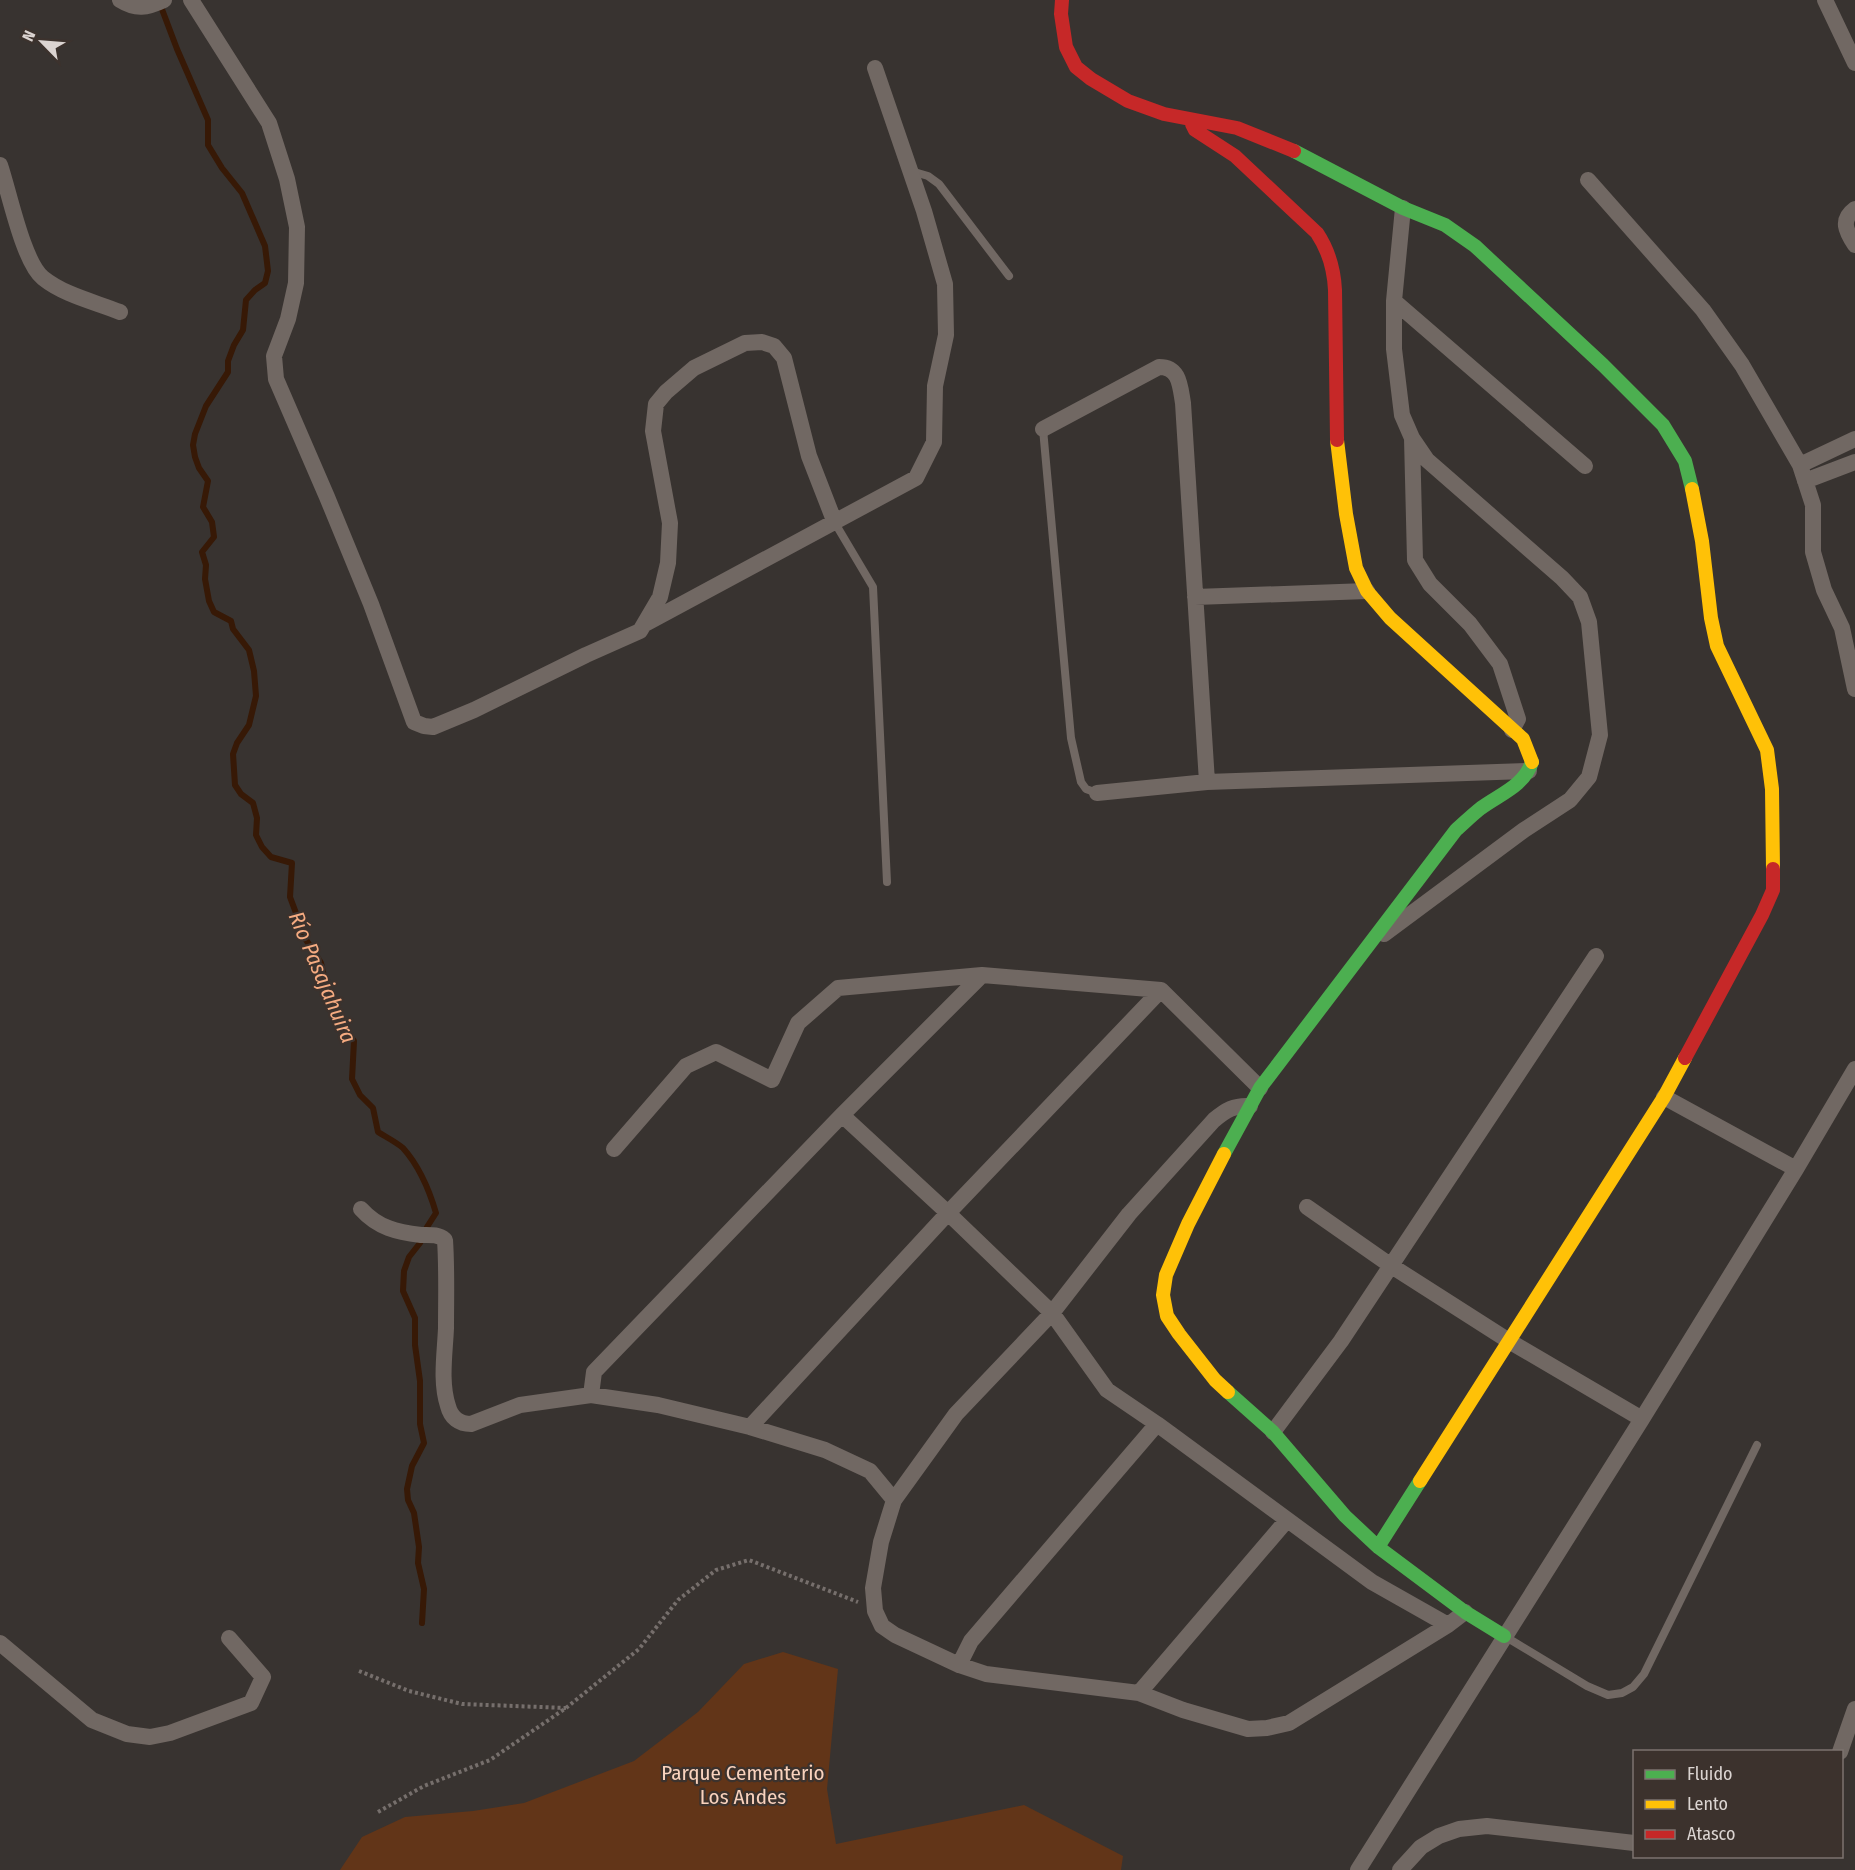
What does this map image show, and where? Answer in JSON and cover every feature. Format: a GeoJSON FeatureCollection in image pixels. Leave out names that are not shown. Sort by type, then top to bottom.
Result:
{"type":"FeatureCollection","features":[{"type":"Feature","properties":{"kind":"street"},"geometry":{"type":"LineString","coordinates":[[120,0],[132,7],[157,4]]}},
{"type":"Feature","properties":{"kind":"street"},"geometry":{"type":"LineString","coordinates":[[191,0],[269,123],[287,179],[297,227],[296,283],[288,319],[274,356],[276,379],[371,604],[414,722],[434,727],[474,710],[586,654],[640,631],[660,597],[668,562],[670,523],[653,431],[656,404],[666,392],[694,368],[745,343],[762,342],[774,346],[784,358],[809,456],[836,523]]}},
{"type":"Feature","properties":{"kind":"street"},"geometry":{"type":"LineString","coordinates":[[1062,0],[1061,14],[1066,47],[1076,67],[1090,79],[1128,101],[1164,114],[1237,128],[1299,153],[1403,208],[1446,225],[1475,246],[1663,424],[1685,461],[1702,541],[1711,618],[1717,646],[1767,750],[1772,789],[1773,890],[1664,1097],[1378,1547]]}},
{"type":"Feature","properties":{"kind":"street"},"geometry":{"type":"LineString","coordinates":[[1825,0],[1855,63]]}},
{"type":"Feature","properties":{"kind":"street"},"geometry":{"type":"LineString","coordinates":[[645,624],[916,478],[934,442],[935,386],[946,335],[945,284],[924,211],[875,68]]}},
{"type":"Feature","properties":{"kind":"street"},"geometry":{"type":"LineString","coordinates":[[1192,120],[1194,130],[1235,156],[1317,234],[1329,255],[1334,270],[1335,290],[1337,444],[1356,568],[1366,591],[1390,618],[1523,739],[1533,760],[1529,771],[1508,792],[1481,808],[1456,830],[1260,1088],[1184,1233],[1166,1275],[1163,1295],[1167,1316],[1215,1380],[1273,1432],[1345,1516],[1378,1547],[1465,1612],[1504,1636]]}},
{"type":"Feature","properties":{"kind":"street"},"geometry":{"type":"LineString","coordinates":[[0,165],[27,251],[37,271],[43,278],[76,296],[120,312]]}},
{"type":"Feature","properties":{"kind":"street"},"geometry":{"type":"LineString","coordinates":[[1588,180],[1703,310],[1742,365],[1803,473],[1813,506],[1813,552],[1824,590],[1842,628],[1855,689]]}},
{"type":"Feature","properties":{"kind":"street"},"geometry":{"type":"LineString","coordinates":[[1364,949],[1524,830],[1570,800],[1589,777],[1600,735],[1589,622],[1580,597],[1562,578],[1427,460],[1412,438],[1402,415],[1394,348],[1394,301],[1403,208]]}},
{"type":"Feature","properties":{"kind":"street"},"geometry":{"type":"LineString","coordinates":[[1855,209],[1846,218],[1845,225],[1855,245]]}},
{"type":"Feature","properties":{"kind":"street"},"geometry":{"type":"LineString","coordinates":[[1394,301],[1585,466]]}},
{"type":"Feature","properties":{"kind":"street"},"geometry":{"type":"LineString","coordinates":[[1043,429],[1159,367],[1168,367],[1175,373],[1183,403],[1207,782]]}},
{"type":"Feature","properties":{"kind":"street"},"geometry":{"type":"LineString","coordinates":[[1412,438],[1415,560],[1430,584],[1470,624],[1500,664],[1518,718],[1512,730]]}},
{"type":"Feature","properties":{"kind":"street"},"geometry":{"type":"LineString","coordinates":[[1803,473],[1855,439]]}},
{"type":"Feature","properties":{"kind":"street"},"geometry":{"type":"LineString","coordinates":[[1803,473],[1855,462]]}},
{"type":"Feature","properties":{"kind":"street"},"geometry":{"type":"LineString","coordinates":[[1195,597],[1366,591]]}},
{"type":"Feature","properties":{"kind":"street"},"geometry":{"type":"LineString","coordinates":[[1097,793],[1207,782],[1529,771]]}},
{"type":"Feature","properties":{"kind":"street"},"geometry":{"type":"LineString","coordinates":[[1273,1432],[1341,1341],[1596,956]]}},
{"type":"Feature","properties":{"kind":"street"},"geometry":{"type":"LineString","coordinates":[[614,1149],[686,1066],[716,1052],[772,1080],[798,1023],[838,988],[982,975],[1161,990],[1260,1088]]}},
{"type":"Feature","properties":{"kind":"street"},"geometry":{"type":"LineString","coordinates":[[591,1395],[594,1372],[842,1115],[982,975]]}},
{"type":"Feature","properties":{"kind":"street"},"geometry":{"type":"LineString","coordinates":[[750,1427],[948,1213],[1161,990]]}},
{"type":"Feature","properties":{"kind":"street"},"geometry":{"type":"LineString","coordinates":[[1358,1870],[1642,1419],[1855,1069]]}},
{"type":"Feature","properties":{"kind":"street"},"geometry":{"type":"LineString","coordinates":[[1664,1097],[1796,1169]]}},
{"type":"Feature","properties":{"kind":"street"},"geometry":{"type":"LineString","coordinates":[[1250,1106],[1239,1105],[1227,1109],[1214,1120],[1129,1214],[1052,1312],[956,1414],[894,1500],[881,1542],[873,1588],[875,1609],[882,1626],[895,1635],[959,1665],[986,1674],[1138,1693],[1183,1710],[1248,1729],[1289,1723],[1448,1625],[1465,1612]]}},
{"type":"Feature","properties":{"kind":"street"},"geometry":{"type":"LineString","coordinates":[[842,1115],[1052,1312],[1107,1390],[1157,1424],[1372,1582],[1448,1625]]}},
{"type":"Feature","properties":{"kind":"street"},"geometry":{"type":"LineString","coordinates":[[1307,1207],[1390,1266],[1509,1341],[1642,1419]]}},
{"type":"Feature","properties":{"kind":"street"},"geometry":{"type":"LineString","coordinates":[[361,1209],[382,1227],[413,1234],[441,1236],[445,1240],[444,1375],[447,1406],[454,1418],[463,1424],[471,1424],[520,1405],[591,1395],[658,1405],[750,1427],[825,1450],[870,1471],[894,1500]]}},
{"type":"Feature","properties":{"kind":"street"},"geometry":{"type":"LineString","coordinates":[[959,1665],[971,1641],[1157,1424]]}},
{"type":"Feature","properties":{"kind":"street"},"geometry":{"type":"LineString","coordinates":[[1138,1693],[1287,1520]]}},
{"type":"Feature","properties":{"kind":"street"},"geometry":{"type":"LineString","coordinates":[[0,1642],[92,1720],[127,1734],[150,1737],[170,1733],[251,1703],[263,1677],[230,1638]]}},
{"type":"Feature","properties":{"kind":"street"},"geometry":{"type":"LineString","coordinates":[[1841,1750],[1855,1709]]}},
{"type":"Feature","properties":{"kind":"street"},"geometry":{"type":"LineString","coordinates":[[1400,1870],[1421,1847],[1439,1836],[1468,1828],[1487,1826],[1633,1843]]}},
{"type":"Feature","properties":{"kind":"lane"},"geometry":{"type":"LineString","coordinates":[[910,171],[928,176],[939,184],[1009,276]]}},
{"type":"Feature","properties":{"kind":"lane"},"geometry":{"type":"LineString","coordinates":[[1043,429],[1071,738],[1081,782],[1086,789],[1097,793]]}},
{"type":"Feature","properties":{"kind":"lane"},"geometry":{"type":"LineString","coordinates":[[836,523],[873,586],[887,882]]}},
{"type":"Feature","properties":{"kind":"lane"},"geometry":{"type":"LineString","coordinates":[[1504,1636],[1587,1686],[1608,1695],[1622,1693],[1633,1688],[1644,1674],[1757,1445]]}},
{"type":"Feature","properties":{"kind":"path"},"geometry":{"type":"LineString","coordinates":[[378,1812],[424,1786],[490,1760],[567,1708],[639,1649],[678,1600],[716,1570],[749,1560],[875,1609]]}},
{"type":"Feature","properties":{"kind":"path"},"geometry":{"type":"LineString","coordinates":[[359,1671],[409,1691],[462,1704],[567,1708]]}},
{"type":"Feature","properties":{"kind":"green space","name":"Parque Cementerio Los Andes"},"geometry":{"type":"Polygon","coordinates":[[[783,1652],[838,1669],[827,1789],[836,1844],[1024,1805],[1123,1856],[1121,1870],[340,1870],[362,1837],[405,1817],[473,1811],[524,1803],[634,1761],[698,1712],[744,1664],[783,1652]]]}},
{"type":"Feature","properties":{"kind":"waterway","name":"Río Pasajahuira"},"geometry":{"type":"LineString","coordinates":[[160,4],[208,120],[208,145],[222,168],[242,193],[265,246],[268,271],[265,283],[246,300],[243,330],[228,361],[228,372],[206,406],[193,445],[199,468],[208,481],[203,507],[212,522],[214,537],[202,552],[206,565],[205,579],[209,601],[214,612],[231,621],[233,629],[249,650],[254,671],[256,696],[249,725],[237,743],[233,754],[235,785],[241,794],[253,803],[257,818],[256,835],[262,847],[271,857],[292,863],[290,897],[299,929],[321,963],[331,1009],[354,1041],[352,1079],[360,1095],[373,1108],[378,1132],[403,1148],[414,1163],[427,1187],[436,1213],[420,1243],[409,1257],[404,1271],[403,1291],[415,1318],[415,1345],[420,1381],[420,1424],[424,1443],[412,1466],[407,1489],[408,1500],[414,1513],[419,1547],[418,1563],[424,1589],[422,1623]]}},
{"type":"Feature","properties":{"kind":"traffic: fast"},"geometry":{"type":"LineString","coordinates":[[1294,151],[1403,208],[1445,225],[1475,246],[1603,365],[1663,425],[1685,461],[1692,489]]}},
{"type":"Feature","properties":{"kind":"traffic: fast"},"geometry":{"type":"LineString","coordinates":[[1224,1154],[1260,1088],[1456,830],[1481,808],[1511,789],[1523,777],[1532,762]]}},
{"type":"Feature","properties":{"kind":"traffic: fast"},"geometry":{"type":"LineString","coordinates":[[1228,1392],[1273,1432],[1345,1516],[1378,1547],[1465,1612],[1504,1636]]}},
{"type":"Feature","properties":{"kind":"traffic: fast"},"geometry":{"type":"LineString","coordinates":[[1378,1547],[1420,1481]]}},
{"type":"Feature","properties":{"kind":"traffic: slow"},"geometry":{"type":"LineString","coordinates":[[1337,440],[1346,514],[1356,568],[1367,591],[1390,618],[1523,739],[1532,762]]}},
{"type":"Feature","properties":{"kind":"traffic: slow"},"geometry":{"type":"LineString","coordinates":[[1692,489],[1717,646],[1767,750],[1772,789],[1773,869]]}},
{"type":"Feature","properties":{"kind":"traffic: slow"},"geometry":{"type":"LineString","coordinates":[[1420,1481],[1664,1097],[1685,1058]]}},
{"type":"Feature","properties":{"kind":"traffic: slow"},"geometry":{"type":"LineString","coordinates":[[1224,1154],[1188,1224],[1166,1275],[1163,1295],[1167,1316],[1179,1334],[1215,1380],[1228,1392]]}},
{"type":"Feature","properties":{"kind":"traffic: jam"},"geometry":{"type":"LineString","coordinates":[[1062,0],[1061,14],[1066,47],[1076,67],[1091,79],[1128,101],[1164,114],[1237,128],[1294,151]]}},
{"type":"Feature","properties":{"kind":"traffic: jam"},"geometry":{"type":"LineString","coordinates":[[1193,120],[1195,130],[1235,156],[1317,233],[1328,253],[1335,290],[1337,440]]}},
{"type":"Feature","properties":{"kind":"traffic: jam"},"geometry":{"type":"LineString","coordinates":[[1685,1058],[1762,915],[1773,890],[1773,869]]}}]}
